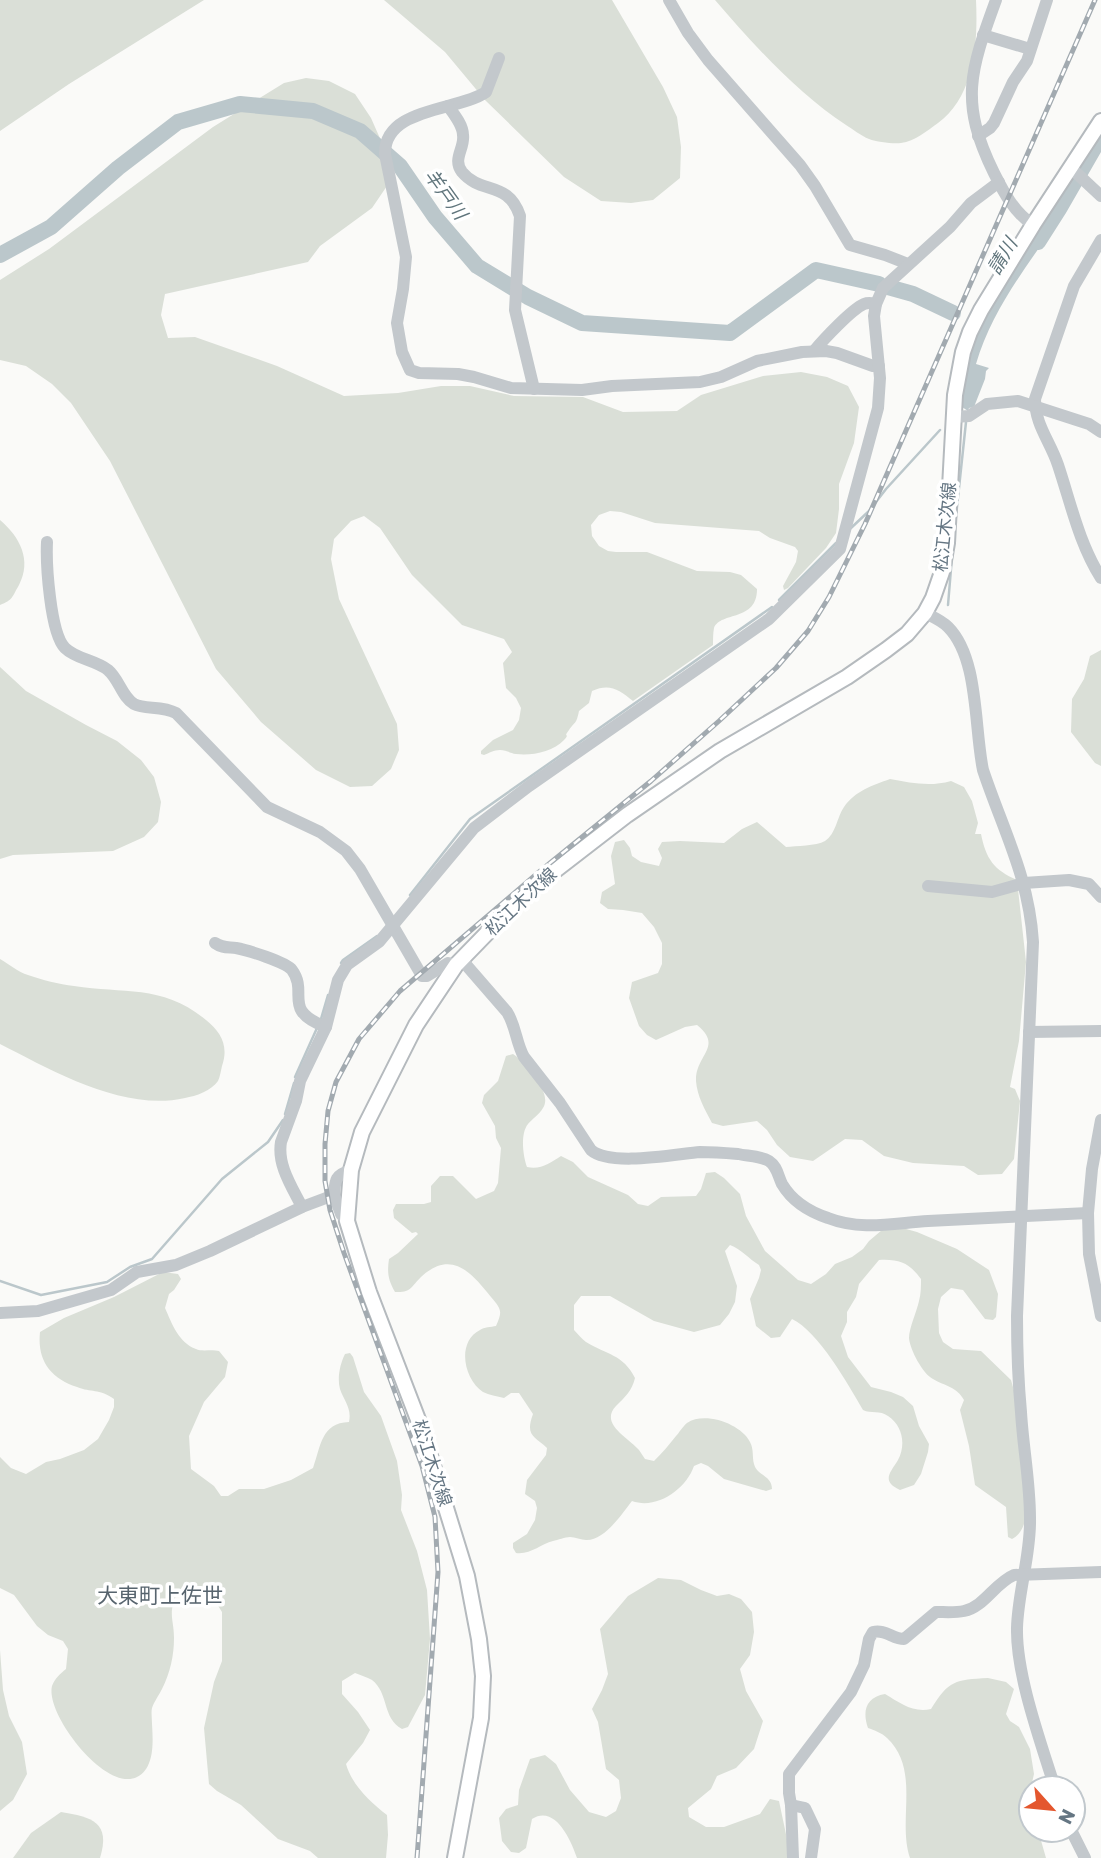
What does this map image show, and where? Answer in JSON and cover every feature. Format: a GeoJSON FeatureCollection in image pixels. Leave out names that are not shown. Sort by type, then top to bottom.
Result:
{"type":"FeatureCollection","features":[{"type":"Feature","properties":{"kind":"main road","name":"松江木次線"},"geometry":{"type":"LineString","coordinates":[[455,1858],[481,1718],[483,1676],[479,1639],[467,1576],[422,1430],[369,1292],[347,1221],[351,1170],[362,1132],[416,1025],[458,962],[526,893],[627,815],[720,751],[847,677],[876,657],[907,634],[925,612],[942,572],[947,543],[958,373],[970,332],[990,293],[1033,225],[1077,174],[1101,121]]}},
{"type":"Feature","properties":{"kind":"street"},"geometry":{"type":"LineString","coordinates":[[669,0],[708,60],[800,165],[850,245],[908,264]]}},
{"type":"Feature","properties":{"kind":"street"},"geometry":{"type":"LineString","coordinates":[[996,0],[975,64],[971,93],[972,112],[978,136],[999,183],[1016,211],[1033,225]]}},
{"type":"Feature","properties":{"kind":"street"},"geometry":{"type":"LineString","coordinates":[[978,136],[994,122],[1013,82],[1027,61],[1047,0]]}},
{"type":"Feature","properties":{"kind":"street"},"geometry":{"type":"LineString","coordinates":[[984,35],[1030,49]]}},
{"type":"Feature","properties":{"kind":"street"},"geometry":{"type":"LineString","coordinates":[[499,58],[486,92],[468,101],[417,115],[393,131],[385,144],[406,257],[397,323],[402,352],[410,370],[419,373],[458,374],[511,388],[582,390],[700,382],[721,377],[757,361],[814,351],[837,353],[879,366]]}},
{"type":"Feature","properties":{"kind":"street"},"geometry":{"type":"LineString","coordinates":[[448,106],[459,122],[464,136],[458,163],[462,171],[470,179],[511,198],[520,216],[515,310],[534,388]]}},
{"type":"Feature","properties":{"kind":"street"},"geometry":{"type":"LineString","coordinates":[[1077,174],[1101,196]]}},
{"type":"Feature","properties":{"kind":"street"},"geometry":{"type":"LineString","coordinates":[[302,1207],[286,1173],[279,1149],[300,1081],[338,980],[347,965],[379,942],[390,923],[474,828],[529,786],[769,619],[840,549],[877,416],[880,392],[874,327],[876,304],[883,288],[950,227],[971,203],[999,183]]}},
{"type":"Feature","properties":{"kind":"street"},"geometry":{"type":"LineString","coordinates":[[1101,240],[1074,286],[1034,398],[1036,418],[1057,463],[1084,548],[1101,578]]}},
{"type":"Feature","properties":{"kind":"street"},"geometry":{"type":"LineString","coordinates":[[814,351],[862,305],[876,304]]}},
{"type":"Feature","properties":{"kind":"street"},"geometry":{"type":"LineString","coordinates":[[954,417],[969,416],[988,404],[1018,401],[1089,424],[1101,432]]}},
{"type":"Feature","properties":{"kind":"street"},"geometry":{"type":"LineString","coordinates":[[47,542],[46,563],[52,610],[59,638],[65,648],[108,670],[134,705],[164,708],[176,713],[267,807],[320,832],[346,851],[360,869],[424,976],[448,963],[458,962],[508,1012],[524,1057],[598,1156],[659,1158],[701,1152],[764,1159],[774,1166],[791,1196],[804,1207],[852,1226],[1088,1213]]}},
{"type":"Feature","properties":{"kind":"street"},"geometry":{"type":"LineString","coordinates":[[925,612],[948,627],[965,654],[972,679],[983,770],[1024,883],[1032,921],[1017,1316],[1021,1413],[1030,1516],[1017,1631],[1026,1689],[1051,1774]]}},
{"type":"Feature","properties":{"kind":"street"},"geometry":{"type":"LineString","coordinates":[[928,886],[992,892],[1024,883],[1069,880],[1082,882],[1095,889],[1101,897]]}},
{"type":"Feature","properties":{"kind":"street"},"geometry":{"type":"LineString","coordinates":[[215,943],[289,967],[296,979],[299,1007],[307,1017],[321,1025]]}},
{"type":"Feature","properties":{"kind":"street"},"geometry":{"type":"LineString","coordinates":[[1029,1032],[1101,1031]]}},
{"type":"Feature","properties":{"kind":"street"},"geometry":{"type":"LineString","coordinates":[[1101,1120],[1092,1168],[1088,1213],[1089,1254],[1101,1316]]}},
{"type":"Feature","properties":{"kind":"street"},"geometry":{"type":"LineString","coordinates":[[347,1221],[341,1214],[334,1195],[335,1180],[342,1173],[351,1170]]}},
{"type":"Feature","properties":{"kind":"street"},"geometry":{"type":"LineString","coordinates":[[0,1313],[38,1311],[111,1290],[137,1272],[176,1265],[334,1195]]}},
{"type":"Feature","properties":{"kind":"street"},"geometry":{"type":"LineString","coordinates":[[793,1858],[789,1774],[851,1692],[864,1665],[873,1632],[880,1631],[904,1640],[936,1612],[967,1611],[1004,1579],[1014,1575],[1101,1572]]}},
{"type":"Feature","properties":{"kind":"street"},"geometry":{"type":"LineString","coordinates":[[791,1805],[805,1808],[815,1829],[811,1858]]}},
{"type":"Feature","properties":{"kind":"shaded area"},"geometry":{"type":"Polygon","coordinates":[[[0,0],[204,0],[69,84],[0,131],[0,0]]]}},
{"type":"Feature","properties":{"kind":"shaded area"},"geometry":{"type":"Polygon","coordinates":[[[384,0],[612,0],[663,87],[677,117],[681,147],[680,178],[653,200],[631,203],[601,201],[564,177],[485,100],[445,52],[384,0]]]}},
{"type":"Feature","properties":{"kind":"shaded area"},"geometry":{"type":"Polygon","coordinates":[[[715,0],[976,0],[972,67],[960,98],[950,112],[930,129],[901,143],[872,140],[828,112],[793,83],[715,0]]]}},
{"type":"Feature","properties":{"kind":"shaded area"},"geometry":{"type":"Polygon","coordinates":[[[306,78],[329,81],[355,94],[371,118],[386,152],[389,183],[372,208],[320,246],[308,262],[165,294],[161,315],[168,338],[195,337],[277,366],[344,396],[398,393],[441,386],[470,386],[514,396],[583,397],[623,412],[677,411],[701,395],[763,376],[801,372],[827,377],[848,386],[859,407],[854,443],[839,484],[836,533],[826,548],[784,590],[783,586],[796,562],[798,551],[795,547],[759,531],[655,523],[621,512],[610,511],[599,515],[591,525],[592,536],[599,546],[608,551],[647,552],[697,571],[741,575],[757,589],[755,599],[745,611],[718,623],[714,628],[713,645],[633,701],[614,689],[592,691],[589,703],[579,711],[566,738],[548,750],[516,754],[500,750],[481,754],[493,740],[513,730],[519,720],[521,708],[506,688],[503,663],[512,652],[504,639],[462,625],[412,575],[380,528],[364,516],[351,521],[334,539],[331,559],[339,599],[397,724],[399,750],[391,769],[372,786],[350,787],[316,770],[261,722],[216,669],[110,461],[71,403],[52,384],[26,366],[0,360],[0,280],[49,249],[213,127],[284,83],[306,78]]]}},
{"type":"Feature","properties":{"kind":"shaded area"},"geometry":{"type":"Polygon","coordinates":[[[1045,223],[1053,228],[1009,293],[982,345],[976,364],[989,368],[974,407],[968,411],[962,407],[964,388],[968,360],[977,333],[999,291],[1045,223]]]}},
{"type":"Feature","properties":{"kind":"shaded area"},"geometry":{"type":"Polygon","coordinates":[[[0,520],[18,541],[24,567],[23,576],[13,595],[0,605],[0,520]]]}},
{"type":"Feature","properties":{"kind":"shaded area"},"geometry":{"type":"Polygon","coordinates":[[[1101,650],[1101,766],[1095,763],[1071,732],[1072,699],[1084,679],[1090,656],[1101,650]]]}},
{"type":"Feature","properties":{"kind":"shaded area"},"geometry":{"type":"Polygon","coordinates":[[[0,667],[26,691],[117,741],[141,760],[154,777],[161,802],[158,822],[144,837],[113,851],[13,855],[0,859],[0,667]]]}},
{"type":"Feature","properties":{"kind":"shaded area"},"geometry":{"type":"Polygon","coordinates":[[[890,779],[928,784],[951,781],[964,787],[972,801],[978,823],[975,834],[981,834],[992,863],[1017,880],[1026,962],[1019,1041],[1010,1087],[1015,1089],[1020,1101],[1014,1159],[1002,1174],[978,1175],[964,1166],[913,1163],[884,1156],[862,1140],[845,1139],[813,1161],[790,1157],[757,1121],[723,1126],[712,1123],[704,1108],[696,1081],[708,1046],[705,1033],[697,1025],[685,1027],[656,1040],[639,1026],[629,998],[632,982],[658,973],[662,964],[662,943],[654,927],[642,913],[608,909],[600,903],[602,892],[615,884],[611,856],[615,842],[624,840],[632,856],[641,862],[659,866],[662,858],[658,849],[662,842],[724,843],[742,829],[757,822],[786,847],[817,844],[829,838],[844,807],[853,797],[890,779]]]}},
{"type":"Feature","properties":{"kind":"shaded area"},"geometry":{"type":"Polygon","coordinates":[[[0,959],[24,974],[45,980],[159,996],[190,1009],[211,1025],[222,1040],[225,1052],[218,1081],[207,1090],[189,1097],[162,1101],[138,1099],[114,1094],[66,1077],[0,1044],[0,959]]]}},
{"type":"Feature","properties":{"kind":"shaded area"},"geometry":{"type":"Polygon","coordinates":[[[513,1054],[538,1082],[545,1099],[540,1113],[525,1128],[523,1151],[527,1167],[541,1167],[561,1156],[573,1162],[588,1177],[628,1195],[638,1204],[648,1206],[661,1197],[696,1196],[706,1173],[715,1172],[740,1194],[746,1216],[765,1251],[798,1280],[811,1284],[835,1264],[863,1249],[882,1230],[899,1227],[957,1249],[989,1270],[998,1294],[996,1317],[993,1320],[985,1319],[963,1290],[951,1288],[941,1297],[938,1309],[939,1333],[943,1342],[953,1349],[981,1351],[1011,1380],[1017,1401],[1027,1515],[1018,1534],[1012,1539],[1008,1537],[1006,1507],[975,1485],[960,1410],[964,1400],[954,1389],[929,1376],[912,1349],[909,1334],[920,1298],[921,1279],[912,1269],[898,1261],[879,1260],[859,1284],[856,1297],[847,1312],[847,1322],[841,1336],[848,1357],[871,1387],[903,1397],[913,1406],[919,1426],[929,1444],[921,1474],[914,1485],[900,1490],[889,1480],[902,1448],[902,1436],[897,1425],[885,1414],[863,1410],[832,1359],[802,1325],[792,1319],[780,1337],[771,1338],[756,1326],[750,1299],[761,1270],[759,1265],[730,1245],[725,1251],[737,1286],[735,1302],[720,1325],[694,1332],[654,1321],[610,1296],[581,1296],[574,1305],[574,1330],[586,1342],[620,1359],[635,1378],[630,1390],[616,1406],[611,1419],[617,1430],[645,1459],[654,1461],[687,1423],[703,1418],[722,1421],[745,1436],[751,1445],[756,1468],[770,1481],[772,1489],[766,1491],[724,1479],[701,1463],[694,1466],[684,1482],[669,1496],[651,1503],[632,1501],[606,1532],[593,1539],[566,1537],[516,1553],[513,1543],[527,1534],[535,1520],[537,1508],[535,1501],[525,1494],[527,1480],[546,1455],[547,1448],[532,1435],[530,1427],[533,1414],[519,1393],[511,1393],[504,1398],[485,1393],[476,1386],[467,1370],[465,1352],[468,1343],[472,1336],[482,1329],[496,1326],[500,1317],[499,1307],[476,1279],[460,1267],[451,1264],[432,1269],[410,1289],[400,1292],[395,1292],[389,1280],[388,1268],[389,1259],[418,1234],[412,1233],[394,1218],[393,1210],[396,1204],[431,1202],[431,1186],[440,1176],[453,1176],[476,1199],[494,1191],[498,1183],[501,1148],[496,1138],[495,1126],[482,1103],[484,1095],[498,1081],[506,1056],[513,1054]]]}},
{"type":"Feature","properties":{"kind":"shaded area"},"geometry":{"type":"Polygon","coordinates":[[[163,1272],[178,1274],[181,1279],[169,1294],[165,1308],[181,1338],[198,1350],[219,1351],[228,1362],[225,1377],[204,1402],[189,1436],[191,1469],[214,1486],[221,1496],[228,1496],[239,1489],[264,1489],[291,1480],[313,1468],[327,1431],[340,1423],[349,1422],[349,1409],[339,1380],[345,1354],[350,1353],[353,1357],[364,1392],[381,1416],[397,1461],[402,1495],[401,1510],[417,1551],[427,1590],[430,1639],[425,1695],[408,1727],[402,1729],[391,1719],[381,1692],[372,1680],[355,1673],[342,1681],[342,1694],[370,1730],[346,1764],[362,1792],[387,1815],[386,1858],[318,1858],[310,1851],[278,1839],[241,1805],[209,1784],[204,1728],[214,1682],[222,1661],[222,1612],[215,1601],[204,1594],[190,1592],[176,1596],[172,1612],[174,1638],[171,1664],[152,1710],[150,1761],[143,1773],[124,1779],[95,1763],[80,1748],[58,1714],[52,1699],[52,1686],[66,1669],[68,1649],[63,1641],[48,1635],[37,1626],[14,1595],[0,1588],[0,1457],[11,1468],[26,1474],[46,1462],[84,1450],[98,1439],[114,1407],[114,1399],[59,1379],[47,1367],[41,1351],[40,1332],[163,1272]]]}},
{"type":"Feature","properties":{"kind":"shaded area"},"geometry":{"type":"Polygon","coordinates":[[[658,1578],[681,1580],[717,1596],[729,1594],[741,1599],[752,1612],[754,1632],[750,1655],[740,1669],[746,1691],[763,1721],[754,1749],[736,1768],[717,1776],[711,1789],[688,1808],[689,1817],[706,1827],[724,1827],[760,1814],[770,1799],[779,1801],[791,1858],[577,1858],[561,1826],[548,1816],[532,1819],[526,1848],[519,1853],[511,1852],[502,1841],[499,1818],[506,1809],[518,1805],[519,1790],[530,1759],[545,1755],[556,1764],[570,1790],[589,1812],[606,1817],[616,1811],[621,1798],[619,1780],[606,1769],[598,1722],[592,1709],[608,1674],[600,1629],[628,1596],[658,1578]]]}},
{"type":"Feature","properties":{"kind":"shaded area"},"geometry":{"type":"Polygon","coordinates":[[[0,1650],[3,1690],[9,1716],[22,1742],[27,1774],[13,1800],[0,1811],[0,1650]]]}},
{"type":"Feature","properties":{"kind":"shaded area"},"geometry":{"type":"Polygon","coordinates":[[[988,1678],[1006,1682],[1014,1689],[1006,1714],[1010,1721],[1019,1727],[1030,1749],[1034,1774],[1017,1774],[1017,1844],[1042,1844],[1046,1858],[910,1858],[903,1765],[887,1738],[868,1728],[865,1716],[867,1706],[873,1698],[885,1694],[912,1708],[931,1709],[948,1687],[968,1680],[988,1678]]]}},
{"type":"Feature","properties":{"kind":"shaded area"},"geometry":{"type":"Polygon","coordinates":[[[61,1812],[82,1816],[96,1823],[103,1836],[100,1858],[13,1858],[31,1833],[61,1812]]]}},
{"type":"Feature","properties":{"kind":"waterway","name":"羊戸川"},"geometry":{"type":"LineString","coordinates":[[0,255],[51,227],[118,168],[178,122],[240,104],[313,111],[360,131],[400,166],[435,217],[477,266],[528,297],[582,323],[730,333],[816,270],[879,284]]}},
{"type":"Feature","properties":{"kind":"waterway","name":"請川"},"geometry":{"type":"LineString","coordinates":[[1038,242],[1101,136]]}},
{"type":"Feature","properties":{"kind":"waterway","name":"羊戸川"},"geometry":{"type":"LineString","coordinates":[[888,287],[913,294],[953,313]]}},
{"type":"Feature","properties":{"kind":"waterway"},"geometry":{"type":"LineString","coordinates":[[954,535],[966,422]]}},
{"type":"Feature","properties":{"kind":"waterway","name":"請川"},"geometry":{"type":"LineString","coordinates":[[851,528],[940,430]]}},
{"type":"Feature","properties":{"kind":"waterway"},"geometry":{"type":"LineString","coordinates":[[779,600],[836,543]]}},
{"type":"Feature","properties":{"kind":"waterway"},"geometry":{"type":"LineString","coordinates":[[948,605],[953,545]]}},
{"type":"Feature","properties":{"kind":"waterway"},"geometry":{"type":"LineString","coordinates":[[410,895],[470,819],[772,607]]}},
{"type":"Feature","properties":{"kind":"waterway"},"geometry":{"type":"LineString","coordinates":[[341,963],[377,936]]}},
{"type":"Feature","properties":{"kind":"waterway"},"geometry":{"type":"LineString","coordinates":[[321,1019],[328,995]]}},
{"type":"Feature","properties":{"kind":"waterway"},"geometry":{"type":"LineString","coordinates":[[295,1077],[317,1028]]}},
{"type":"Feature","properties":{"kind":"waterway"},"geometry":{"type":"LineString","coordinates":[[285,1114],[294,1083]]}},
{"type":"Feature","properties":{"kind":"waterway"},"geometry":{"type":"LineString","coordinates":[[0,1281],[41,1295],[107,1282],[130,1267],[152,1259],[222,1179],[268,1142],[283,1120]]}},
{"type":"Feature","properties":{"kind":"railway"},"geometry":{"type":"LineString","coordinates":[[417,1858],[438,1572],[435,1517],[422,1466],[330,1210],[325,1181],[325,1144],[328,1111],[336,1082],[359,1039],[400,991],[651,781],[776,668],[808,631],[829,597],[865,524],[1095,0]]}},
{"type":"Feature","properties":{"kind":"district","name":"大東町上佐世"},"geometry":{"type":"Point","coordinates":[160,1596]}}]}
